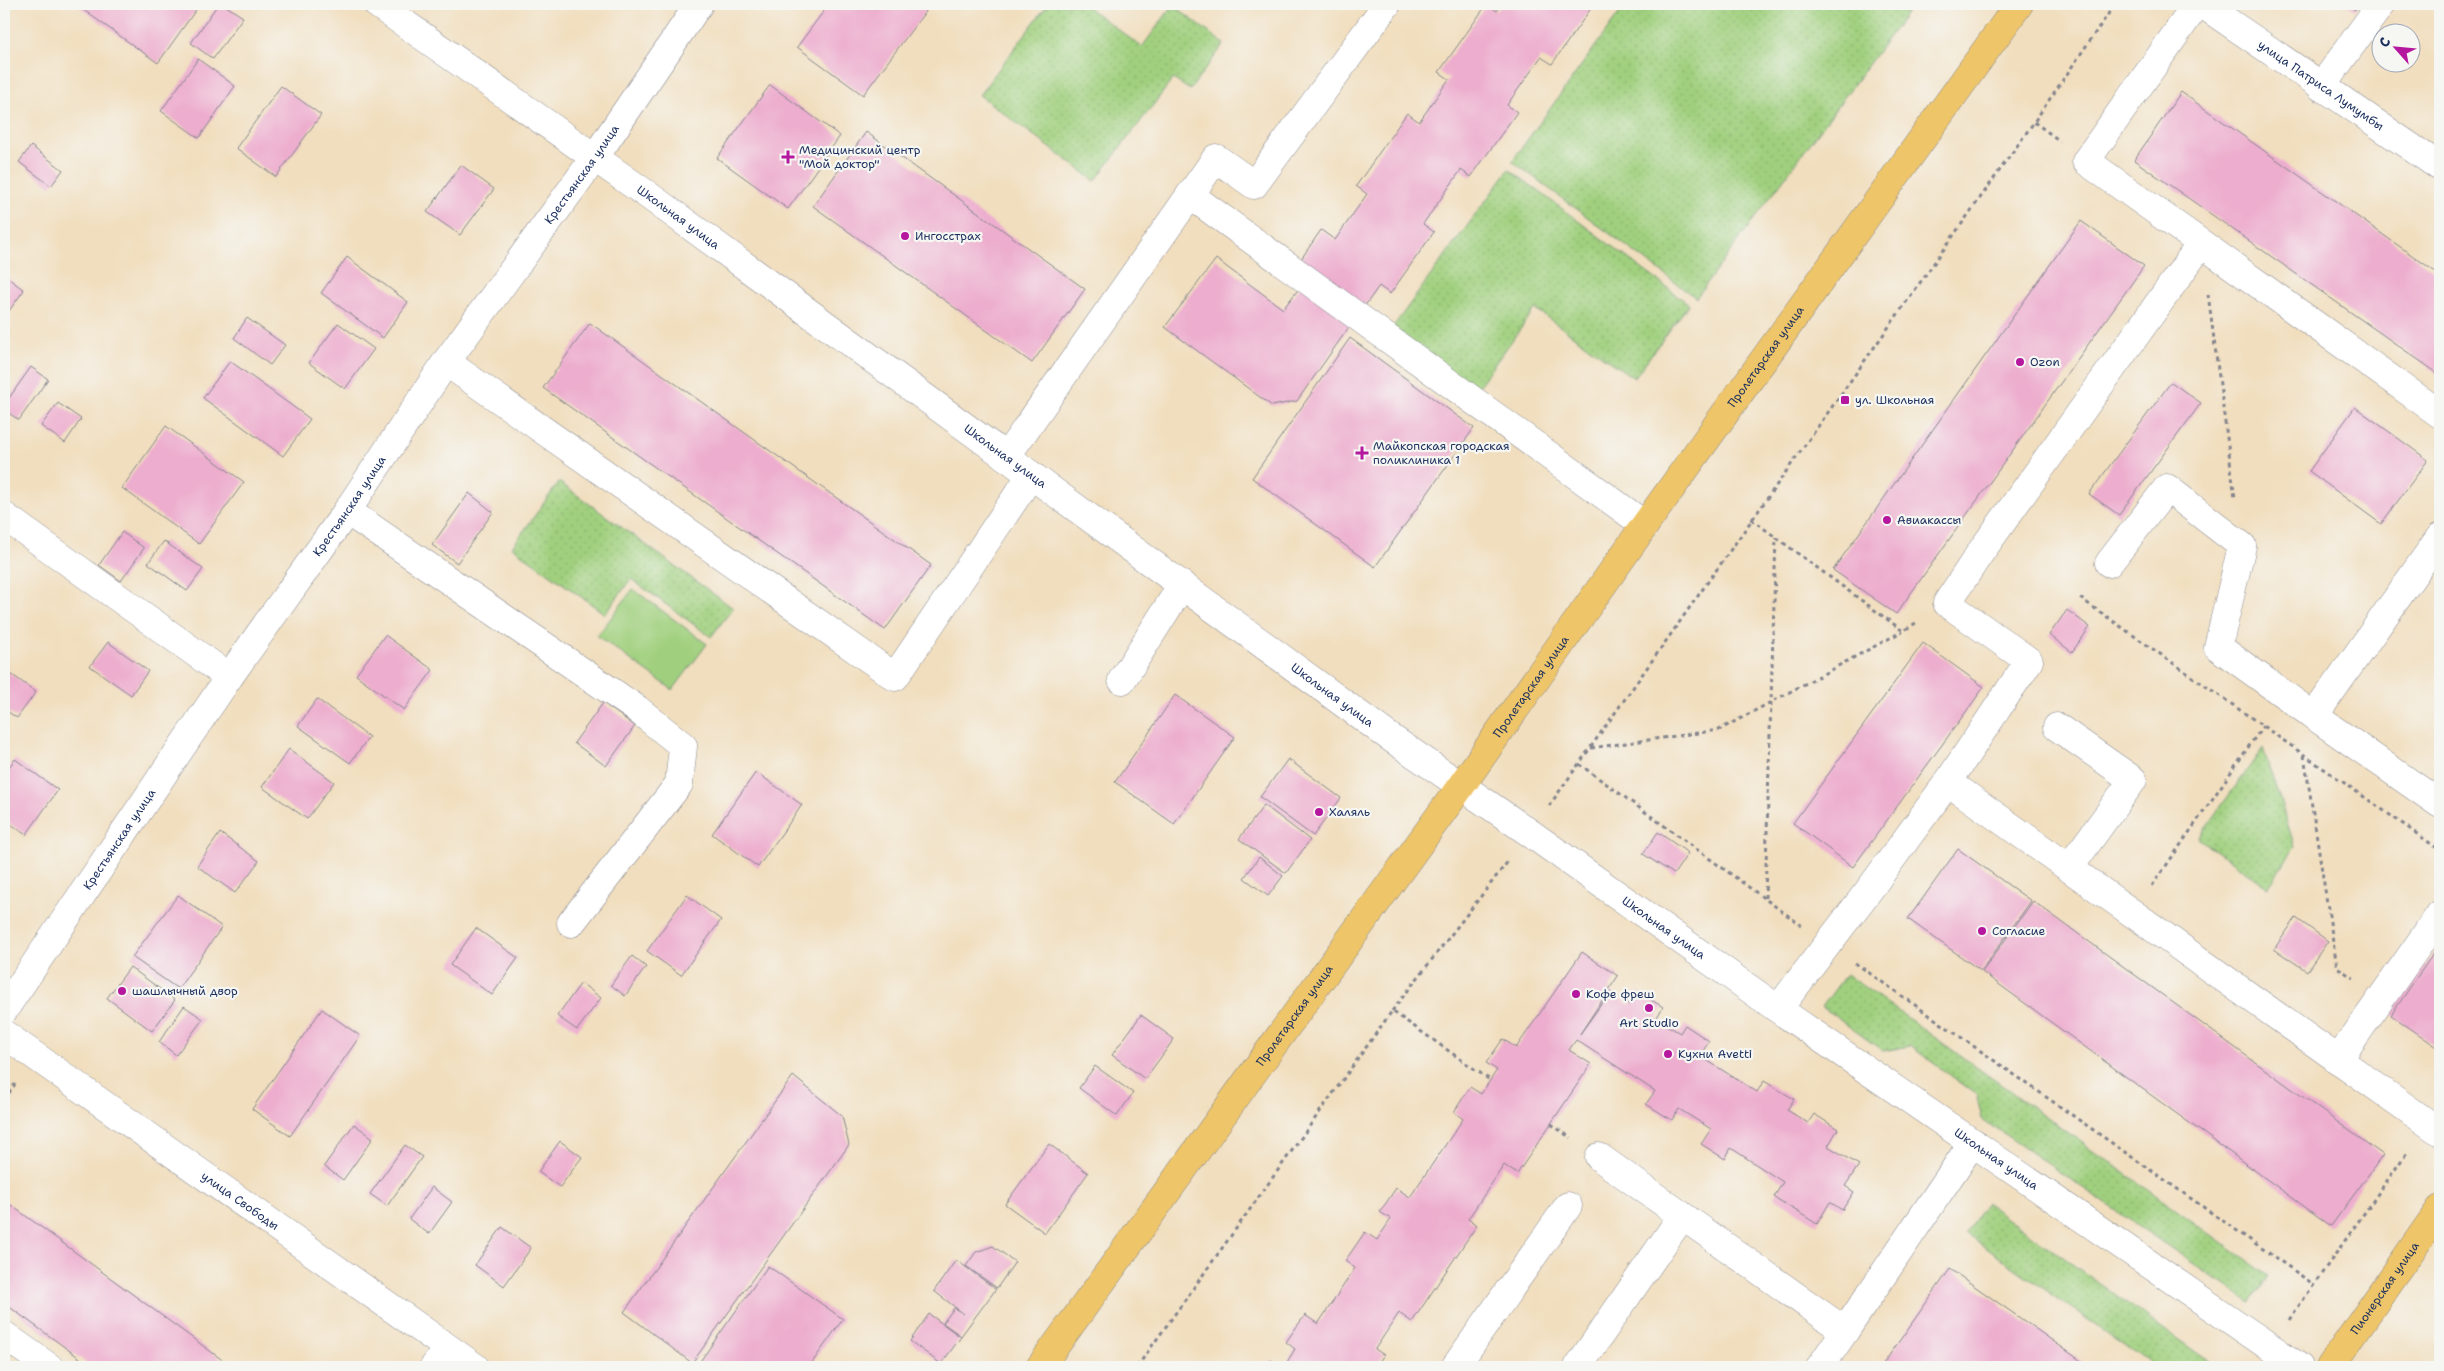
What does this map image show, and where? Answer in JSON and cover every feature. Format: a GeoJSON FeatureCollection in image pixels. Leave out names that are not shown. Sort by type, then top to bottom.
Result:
{"type":"FeatureCollection","features":[{"type":"Feature","properties":{"kind":"main road","name":"Пролетарская улица"},"geometry":{"type":"LineString","coordinates":[[1040,1367],[1461,786],[1645,525],[2019,4]]}},
{"type":"Feature","properties":{"kind":"main road","name":"Пионерская улица"},"geometry":{"type":"LineString","coordinates":[[2330,1367],[2440,1209]]}},
{"type":"Feature","properties":{"kind":"street","name":"Школьная улица"},"geometry":{"type":"LineString","coordinates":[[377,4],[594,157],[1391,738],[1530,832],[1778,1008],[2299,1367]]}},
{"type":"Feature","properties":{"kind":"street","name":"Крестьянская улица"},"geometry":{"type":"LineString","coordinates":[[4,1010],[229,677],[347,511],[446,362],[594,157],[699,4]]}},
{"type":"Feature","properties":{"kind":"street"},"geometry":{"type":"LineString","coordinates":[[1006,456],[1216,158],[1254,185],[1387,4]]}},
{"type":"Feature","properties":{"kind":"street"},"geometry":{"type":"LineString","coordinates":[[2198,4],[2086,161],[2440,414]]}},
{"type":"Feature","properties":{"kind":"street","name":"улица Патриса Лумумбы"},"geometry":{"type":"LineString","coordinates":[[2202,4],[2440,167]]}},
{"type":"Feature","properties":{"kind":"street"},"geometry":{"type":"LineString","coordinates":[[2321,87],[2381,4]]}},
{"type":"Feature","properties":{"kind":"street"},"geometry":{"type":"LineString","coordinates":[[1190,195],[1645,525]]}},
{"type":"Feature","properties":{"kind":"street"},"geometry":{"type":"LineString","coordinates":[[1778,1008],[1948,782],[2029,661],[1947,603],[1980,553],[2201,244]]}},
{"type":"Feature","properties":{"kind":"street"},"geometry":{"type":"LineString","coordinates":[[446,362],[895,677],[1031,475]]}},
{"type":"Feature","properties":{"kind":"street"},"geometry":{"type":"LineString","coordinates":[[2110,564],[2167,488],[2242,546],[2218,647],[2440,804]]}},
{"type":"Feature","properties":{"kind":"street"},"geometry":{"type":"LineString","coordinates":[[347,511],[636,709],[683,746],[679,784],[570,923]]}},
{"type":"Feature","properties":{"kind":"street"},"geometry":{"type":"LineString","coordinates":[[4,516],[229,677]]}},
{"type":"Feature","properties":{"kind":"street"},"geometry":{"type":"LineString","coordinates":[[2314,716],[2440,537]]}},
{"type":"Feature","properties":{"kind":"street"},"geometry":{"type":"LineString","coordinates":[[1122,680],[1182,585]]}},
{"type":"Feature","properties":{"kind":"street"},"geometry":{"type":"LineString","coordinates":[[2057,727],[2133,780],[2069,868]]}},
{"type":"Feature","properties":{"kind":"street"},"geometry":{"type":"LineString","coordinates":[[1948,782],[2440,1132]]}},
{"type":"Feature","properties":{"kind":"street"},"geometry":{"type":"LineString","coordinates":[[2338,1060],[2440,914]]}},
{"type":"Feature","properties":{"kind":"street","name":"улица Свободы"},"geometry":{"type":"LineString","coordinates":[[4,1034],[440,1358],[475,1367]]}},
{"type":"Feature","properties":{"kind":"street"},"geometry":{"type":"LineString","coordinates":[[1820,1367],[1973,1142]]}},
{"type":"Feature","properties":{"kind":"street"},"geometry":{"type":"LineString","coordinates":[[1599,1157],[1845,1331]]}},
{"type":"Feature","properties":{"kind":"street"},"geometry":{"type":"LineString","coordinates":[[1455,1367],[1568,1206]]}},
{"type":"Feature","properties":{"kind":"street"},"geometry":{"type":"LineString","coordinates":[[1578,1367],[1682,1216]]}},
{"type":"Feature","properties":{"kind":"street"},"geometry":{"type":"LineString","coordinates":[[4,1335],[48,1367]]}},
{"type":"Feature","properties":{"kind":"path"},"geometry":{"type":"LineString","coordinates":[[1137,1367],[1392,1011],[1530,832],[1579,764],[2034,122],[2115,4]]}},
{"type":"Feature","properties":{"kind":"path"},"geometry":{"type":"LineString","coordinates":[[2201,244],[2242,546]]}},
{"type":"Feature","properties":{"kind":"path"},"geometry":{"type":"LineString","coordinates":[[1752,519],[1903,631]]}},
{"type":"Feature","properties":{"kind":"path"},"geometry":{"type":"LineString","coordinates":[[1765,899],[1776,537]]}},
{"type":"Feature","properties":{"kind":"path"},"geometry":{"type":"LineString","coordinates":[[2080,598],[2440,850]]}},
{"type":"Feature","properties":{"kind":"path"},"geometry":{"type":"LineString","coordinates":[[1590,748],[1719,730],[1903,631],[1947,603]]}},
{"type":"Feature","properties":{"kind":"path"},"geometry":{"type":"LineString","coordinates":[[2133,914],[2263,726]]}},
{"type":"Feature","properties":{"kind":"path"},"geometry":{"type":"LineString","coordinates":[[2304,754],[2337,967],[2381,999]]}},
{"type":"Feature","properties":{"kind":"path"},"geometry":{"type":"LineString","coordinates":[[1579,764],[1828,944],[2313,1284]]}},
{"type":"Feature","properties":{"kind":"path"},"geometry":{"type":"LineString","coordinates":[[1392,1011],[1490,1080]]}},
{"type":"Feature","properties":{"kind":"path"},"geometry":{"type":"LineString","coordinates":[[2270,1347],[2411,1146]]}},
{"type":"Feature","properties":{"kind":"green space"},"geometry":{"type":"Polygon","coordinates":[[[1048,4],[1083,4],[1142,47],[1173,5],[1224,44],[1190,90],[1173,79],[1095,181],[979,95],[1048,4]]]}},
{"type":"Feature","properties":{"kind":"green space"},"geometry":{"type":"Polygon","coordinates":[[[1626,4],[1913,4],[1696,298],[1512,161],[1626,4]]]}},
{"type":"Feature","properties":{"kind":"green space"},"geometry":{"type":"Polygon","coordinates":[[[1509,169],[1689,304],[1634,378],[1535,309],[1472,395],[1387,335],[1509,169]]]}},
{"type":"Feature","properties":{"kind":"green space"},"geometry":{"type":"Polygon","coordinates":[[[559,482],[733,608],[711,637],[631,579],[605,614],[512,547],[559,482]]]}},
{"type":"Feature","properties":{"kind":"green space"},"geometry":{"type":"Polygon","coordinates":[[[633,589],[707,644],[673,690],[597,636],[633,589]]]}},
{"type":"Feature","properties":{"kind":"green space"},"geometry":{"type":"Polygon","coordinates":[[[2263,748],[2295,847],[2268,887],[2198,838],[2263,748]]]}},
{"type":"Feature","properties":{"kind":"green space"},"geometry":{"type":"Polygon","coordinates":[[[1846,974],[2269,1276],[2251,1303],[1982,1119],[1976,1094],[1910,1046],[1883,1051],[1822,1007],[1846,974]]]}},
{"type":"Feature","properties":{"kind":"green space"},"geometry":{"type":"Polygon","coordinates":[[[1986,1203],[2217,1367],[2155,1367],[1965,1233],[1986,1203]]]}},
{"type":"Feature","properties":{"kind":"building"},"geometry":{"type":"Polygon","coordinates":[[[75,4],[200,4],[158,63],[75,4]]]}},
{"type":"Feature","properties":{"kind":"building"},"geometry":{"type":"Polygon","coordinates":[[[218,4],[223,4],[243,17],[213,59],[191,43],[218,4]]]}},
{"type":"Feature","properties":{"kind":"building"},"geometry":{"type":"Polygon","coordinates":[[[829,4],[931,4],[863,95],[797,47],[829,4]]]}},
{"type":"Feature","properties":{"kind":"building"},"geometry":{"type":"Polygon","coordinates":[[[1487,4],[1497,11],[1502,4],[1594,4],[1552,64],[1541,57],[1507,105],[1517,112],[1471,177],[1461,170],[1423,224],[1434,232],[1390,294],[1379,286],[1362,310],[1297,265],[1321,230],[1335,240],[1367,194],[1356,186],[1407,113],[1419,122],[1449,79],[1439,72],[1487,4]]]}},
{"type":"Feature","properties":{"kind":"building"},"geometry":{"type":"Polygon","coordinates":[[[2346,4],[2359,4],[2355,10],[2346,4]]]}},
{"type":"Feature","properties":{"kind":"building"},"geometry":{"type":"Polygon","coordinates":[[[198,59],[235,86],[199,138],[161,111],[198,59]]]}},
{"type":"Feature","properties":{"kind":"building"},"geometry":{"type":"Polygon","coordinates":[[[770,85],[840,136],[788,209],[717,158],[770,85]]]}},
{"type":"Feature","properties":{"kind":"building"},"geometry":{"type":"Polygon","coordinates":[[[281,86],[321,115],[276,177],[236,148],[281,86]]]}},
{"type":"Feature","properties":{"kind":"building"},"geometry":{"type":"Polygon","coordinates":[[[2181,92],[2440,275],[2440,375],[2134,160],[2181,92]]]}},
{"type":"Feature","properties":{"kind":"building"},"geometry":{"type":"Polygon","coordinates":[[[866,132],[1085,289],[1032,363],[813,206],[866,132]]]}},
{"type":"Feature","properties":{"kind":"building"},"geometry":{"type":"Polygon","coordinates":[[[31,146],[63,170],[51,186],[19,162],[31,146]]]}},
{"type":"Feature","properties":{"kind":"building"},"geometry":{"type":"Polygon","coordinates":[[[461,165],[494,189],[460,235],[427,212],[461,165]]]}},
{"type":"Feature","properties":{"kind":"building"},"geometry":{"type":"Polygon","coordinates":[[[4,176],[10,181],[4,189],[4,176]]]}},
{"type":"Feature","properties":{"kind":"building"},"geometry":{"type":"Polygon","coordinates":[[[2081,221],[2144,266],[1896,614],[1833,570],[2081,221]]]}},
{"type":"Feature","properties":{"kind":"building"},"geometry":{"type":"Polygon","coordinates":[[[347,257],[408,302],[383,338],[321,293],[347,257]]]}},
{"type":"Feature","properties":{"kind":"building"},"geometry":{"type":"Polygon","coordinates":[[[1216,259],[1283,309],[1304,282],[1354,320],[1297,401],[1272,406],[1165,327],[1216,259]]]}},
{"type":"Feature","properties":{"kind":"building"},"geometry":{"type":"Polygon","coordinates":[[[4,275],[24,290],[4,318],[4,275]]]}},
{"type":"Feature","properties":{"kind":"building"},"geometry":{"type":"Polygon","coordinates":[[[247,318],[285,345],[270,365],[234,338],[247,318]]]}},
{"type":"Feature","properties":{"kind":"building"},"geometry":{"type":"Polygon","coordinates":[[[338,323],[374,349],[345,389],[309,363],[338,323]]]}},
{"type":"Feature","properties":{"kind":"building"},"geometry":{"type":"Polygon","coordinates":[[[590,323],[931,565],[885,630],[543,388],[590,323]]]}},
{"type":"Feature","properties":{"kind":"building"},"geometry":{"type":"Polygon","coordinates":[[[1350,338],[1474,428],[1375,567],[1252,478],[1350,338]]]}},
{"type":"Feature","properties":{"kind":"building"},"geometry":{"type":"Polygon","coordinates":[[[230,361],[310,419],[283,456],[203,398],[230,361]]]}},
{"type":"Feature","properties":{"kind":"building"},"geometry":{"type":"Polygon","coordinates":[[[31,367],[48,379],[19,420],[4,410],[4,405],[31,367]]]}},
{"type":"Feature","properties":{"kind":"building"},"geometry":{"type":"Polygon","coordinates":[[[2171,382],[2201,403],[2119,515],[2089,494],[2171,382]]]}},
{"type":"Feature","properties":{"kind":"building"},"geometry":{"type":"Polygon","coordinates":[[[58,403],[81,419],[65,443],[41,426],[58,403]]]}},
{"type":"Feature","properties":{"kind":"building"},"geometry":{"type":"Polygon","coordinates":[[[2355,407],[2428,460],[2381,524],[2309,471],[2355,407]]]}},
{"type":"Feature","properties":{"kind":"building"},"geometry":{"type":"Polygon","coordinates":[[[166,426],[244,482],[199,544],[122,488],[166,426]]]}},
{"type":"Feature","properties":{"kind":"building"},"geometry":{"type":"Polygon","coordinates":[[[469,493],[493,512],[457,563],[432,545],[469,493]]]}},
{"type":"Feature","properties":{"kind":"building"},"geometry":{"type":"Polygon","coordinates":[[[122,532],[144,548],[121,581],[99,565],[122,532]]]}},
{"type":"Feature","properties":{"kind":"building"},"geometry":{"type":"Polygon","coordinates":[[[164,541],[203,569],[187,591],[148,563],[164,541]]]}},
{"type":"Feature","properties":{"kind":"building"},"geometry":{"type":"Polygon","coordinates":[[[2067,610],[2090,627],[2072,652],[2049,635],[2067,610]]]}},
{"type":"Feature","properties":{"kind":"building"},"geometry":{"type":"Polygon","coordinates":[[[385,635],[433,670],[404,710],[356,675],[385,635]]]}},
{"type":"Feature","properties":{"kind":"building"},"geometry":{"type":"Polygon","coordinates":[[[108,642],[148,671],[131,695],[90,666],[108,642]]]}},
{"type":"Feature","properties":{"kind":"building"},"geometry":{"type":"Polygon","coordinates":[[[1923,643],[1984,687],[1853,867],[1793,823],[1923,643]]]}},
{"type":"Feature","properties":{"kind":"building"},"geometry":{"type":"Polygon","coordinates":[[[4,669],[36,692],[17,718],[4,709],[4,669]]]}},
{"type":"Feature","properties":{"kind":"building"},"geometry":{"type":"Polygon","coordinates":[[[1175,695],[1235,737],[1174,824],[1115,782],[1175,695]]]}},
{"type":"Feature","properties":{"kind":"building"},"geometry":{"type":"Polygon","coordinates":[[[317,699],[369,737],[350,763],[298,726],[317,699]]]}},
{"type":"Feature","properties":{"kind":"building"},"geometry":{"type":"Polygon","coordinates":[[[603,703],[635,726],[606,766],[574,743],[603,703]]]}},
{"type":"Feature","properties":{"kind":"building"},"geometry":{"type":"Polygon","coordinates":[[[289,749],[334,782],[307,819],[262,787],[289,749]]]}},
{"type":"Feature","properties":{"kind":"building"},"geometry":{"type":"Polygon","coordinates":[[[15,759],[58,790],[26,835],[4,819],[4,774],[15,759]]]}},
{"type":"Feature","properties":{"kind":"building"},"geometry":{"type":"Polygon","coordinates":[[[1288,759],[1341,798],[1313,836],[1260,797],[1288,759]]]}},
{"type":"Feature","properties":{"kind":"building"},"geometry":{"type":"Polygon","coordinates":[[[756,772],[802,805],[758,867],[712,834],[756,772]]]}},
{"type":"Feature","properties":{"kind":"building"},"geometry":{"type":"Polygon","coordinates":[[[1264,805],[1310,840],[1286,873],[1239,839],[1264,805]]]}},
{"type":"Feature","properties":{"kind":"building"},"geometry":{"type":"Polygon","coordinates":[[[1658,832],[1688,853],[1674,874],[1643,854],[1658,832]]]}},
{"type":"Feature","properties":{"kind":"building"},"geometry":{"type":"Polygon","coordinates":[[[220,833],[259,861],[235,893],[197,866],[220,833]]]}},
{"type":"Feature","properties":{"kind":"building"},"geometry":{"type":"Polygon","coordinates":[[[1958,849],[2031,901],[1981,971],[1908,919],[1958,849]]]}},
{"type":"Feature","properties":{"kind":"building"},"geometry":{"type":"Polygon","coordinates":[[[1259,857],[1283,876],[1268,896],[1244,878],[1259,857]]]}},
{"type":"Feature","properties":{"kind":"building"},"geometry":{"type":"Polygon","coordinates":[[[178,895],[222,927],[178,989],[132,957],[178,895]]]}},
{"type":"Feature","properties":{"kind":"building"},"geometry":{"type":"Polygon","coordinates":[[[687,895],[721,920],[681,975],[647,951],[687,895]]]}},
{"type":"Feature","properties":{"kind":"building"},"geometry":{"type":"Polygon","coordinates":[[[2033,901],[2383,1155],[2331,1226],[1982,972],[2033,901]]]}},
{"type":"Feature","properties":{"kind":"building"},"geometry":{"type":"Polygon","coordinates":[[[2296,918],[2328,941],[2307,971],[2274,949],[2296,918]]]}},
{"type":"Feature","properties":{"kind":"building"},"geometry":{"type":"Polygon","coordinates":[[[476,928],[518,958],[492,995],[450,965],[476,928]]]}},
{"type":"Feature","properties":{"kind":"building"},"geometry":{"type":"Polygon","coordinates":[[[2440,944],[2440,1049],[2391,1015],[2440,944]]]}},
{"type":"Feature","properties":{"kind":"building"},"geometry":{"type":"Polygon","coordinates":[[[1582,952],[1618,976],[1580,1034],[1610,992],[1630,1005],[1638,992],[1663,1007],[1656,1019],[1680,1033],[1685,1025],[1709,1041],[1700,1056],[1757,1092],[1764,1081],[1794,1099],[1787,1110],[1808,1123],[1814,1114],[1838,1129],[1828,1146],[1859,1165],[1845,1186],[1854,1192],[1842,1210],[1830,1202],[1817,1224],[1774,1197],[1783,1182],[1731,1148],[1725,1159],[1701,1144],[1711,1129],[1679,1109],[1672,1120],[1646,1104],[1655,1091],[1576,1040],[1569,1050],[1591,1064],[1517,1174],[1504,1165],[1468,1219],[1477,1225],[1412,1322],[1399,1313],[1375,1349],[1384,1355],[1375,1367],[1284,1367],[1295,1349],[1286,1342],[1305,1315],[1318,1324],[1355,1268],[1345,1261],[1365,1232],[1377,1240],[1391,1219],[1380,1212],[1396,1188],[1410,1197],[1463,1119],[1454,1112],[1470,1087],[1481,1094],[1497,1070],[1486,1063],[1503,1039],[1516,1048],[1582,952]]]}},
{"type":"Feature","properties":{"kind":"building"},"geometry":{"type":"Polygon","coordinates":[[[632,956],[646,967],[625,996],[611,985],[632,956]]]}},
{"type":"Feature","properties":{"kind":"building"},"geometry":{"type":"Polygon","coordinates":[[[130,967],[175,1000],[152,1031],[107,998],[130,967]]]}},
{"type":"Feature","properties":{"kind":"building"},"geometry":{"type":"Polygon","coordinates":[[[581,983],[601,998],[577,1030],[557,1016],[581,983]]]}},
{"type":"Feature","properties":{"kind":"building"},"geometry":{"type":"Polygon","coordinates":[[[184,1006],[203,1019],[176,1055],[159,1042],[184,1006]]]}},
{"type":"Feature","properties":{"kind":"building"},"geometry":{"type":"Polygon","coordinates":[[[322,1009],[360,1036],[290,1136],[252,1109],[322,1009]]]}},
{"type":"Feature","properties":{"kind":"building"},"geometry":{"type":"Polygon","coordinates":[[[1141,1015],[1174,1039],[1145,1079],[1112,1055],[1141,1015]]]}},
{"type":"Feature","properties":{"kind":"building"},"geometry":{"type":"Polygon","coordinates":[[[1095,1066],[1133,1093],[1117,1116],[1079,1088],[1095,1066]]]}},
{"type":"Feature","properties":{"kind":"building"},"geometry":{"type":"Polygon","coordinates":[[[793,1076],[842,1116],[849,1145],[692,1363],[624,1312],[793,1076]]]}},
{"type":"Feature","properties":{"kind":"building"},"geometry":{"type":"Polygon","coordinates":[[[354,1124],[373,1138],[343,1180],[324,1166],[354,1124]]]}},
{"type":"Feature","properties":{"kind":"building"},"geometry":{"type":"Polygon","coordinates":[[[560,1141],[582,1157],[560,1187],[538,1172],[560,1141]]]}},
{"type":"Feature","properties":{"kind":"building"},"geometry":{"type":"Polygon","coordinates":[[[1049,1144],[1088,1173],[1045,1233],[1005,1204],[1049,1144]]]}},
{"type":"Feature","properties":{"kind":"building"},"geometry":{"type":"Polygon","coordinates":[[[405,1145],[422,1157],[387,1206],[370,1194],[405,1145]]]}},
{"type":"Feature","properties":{"kind":"building"},"geometry":{"type":"Polygon","coordinates":[[[432,1187],[452,1202],[429,1234],[409,1219],[432,1187]]]}},
{"type":"Feature","properties":{"kind":"building"},"geometry":{"type":"Polygon","coordinates":[[[4,1200],[232,1367],[92,1367],[4,1303],[4,1200]]]}},
{"type":"Feature","properties":{"kind":"building"},"geometry":{"type":"Polygon","coordinates":[[[502,1227],[531,1248],[504,1286],[475,1265],[502,1227]]]}},
{"type":"Feature","properties":{"kind":"building"},"geometry":{"type":"Polygon","coordinates":[[[993,1246],[1015,1262],[997,1288],[966,1266],[976,1252],[993,1246]]]}},
{"type":"Feature","properties":{"kind":"building"},"geometry":{"type":"Polygon","coordinates":[[[956,1260],[996,1289],[961,1336],[943,1323],[954,1308],[964,1314],[934,1291],[956,1260]]]}},
{"type":"Feature","properties":{"kind":"building"},"geometry":{"type":"Polygon","coordinates":[[[768,1266],[843,1319],[809,1367],[696,1367],[768,1266]]]}},
{"type":"Feature","properties":{"kind":"building"},"geometry":{"type":"Polygon","coordinates":[[[1950,1269],[2090,1367],[1881,1367],[1950,1269]]]}},
{"type":"Feature","properties":{"kind":"building"},"geometry":{"type":"Polygon","coordinates":[[[929,1314],[961,1337],[941,1364],[910,1341],[929,1314]]]}},
{"type":"Feature","properties":{"kind":"building"},"geometry":{"type":"Polygon","coordinates":[[[1271,1360],[1281,1367],[1266,1367],[1271,1360]]]}},
{"type":"Feature","properties":{"kind":"place","name":"Медицинский центр \"Мой доктор\""},"geometry":{"type":"Point","coordinates":[788,157]}},
{"type":"Feature","properties":{"kind":"place","name":"Ингосстрах"},"geometry":{"type":"Point","coordinates":[905,236]}},
{"type":"Feature","properties":{"kind":"place","name":"Ozon"},"geometry":{"type":"Point","coordinates":[2020,362]}},
{"type":"Feature","properties":{"kind":"place","name":"ул. Школьная"},"geometry":{"type":"Point","coordinates":[1845,400]}},
{"type":"Feature","properties":{"kind":"place","name":"Майкопская городская поликлиника 1"},"geometry":{"type":"Point","coordinates":[1362,453]}},
{"type":"Feature","properties":{"kind":"place","name":"Авиакассы"},"geometry":{"type":"Point","coordinates":[1887,520]}},
{"type":"Feature","properties":{"kind":"place","name":"Халяль"},"geometry":{"type":"Point","coordinates":[1319,812]}},
{"type":"Feature","properties":{"kind":"place","name":"Согласие"},"geometry":{"type":"Point","coordinates":[1982,931]}},
{"type":"Feature","properties":{"kind":"place","name":"шашлычный двор"},"geometry":{"type":"Point","coordinates":[122,991]}},
{"type":"Feature","properties":{"kind":"place","name":"Кофе фреш"},"geometry":{"type":"Point","coordinates":[1576,994]}},
{"type":"Feature","properties":{"kind":"place","name":"Art Studio"},"geometry":{"type":"Point","coordinates":[1649,1008]}},
{"type":"Feature","properties":{"kind":"place","name":"Кухни Avetti"},"geometry":{"type":"Point","coordinates":[1668,1054]}}]}
